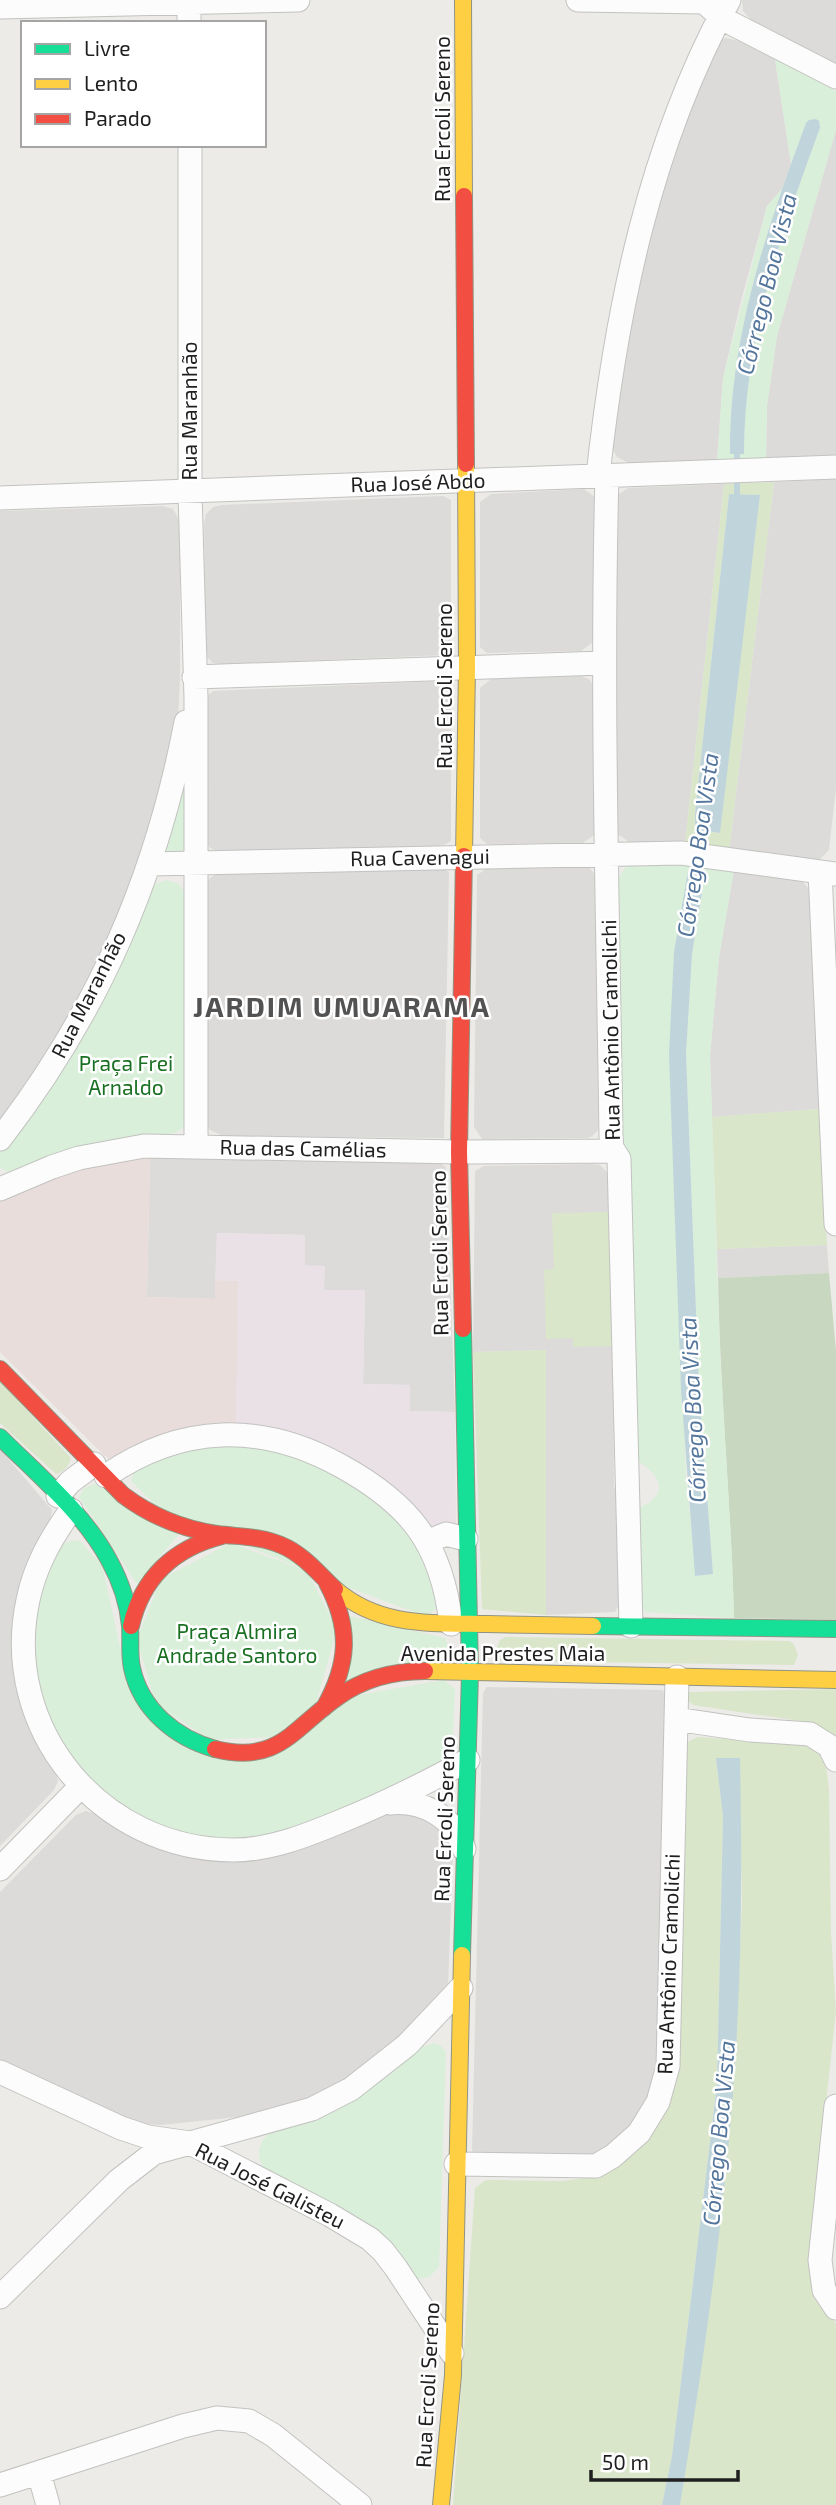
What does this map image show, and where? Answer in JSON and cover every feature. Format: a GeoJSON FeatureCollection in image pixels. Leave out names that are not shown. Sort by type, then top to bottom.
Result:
{"type":"FeatureCollection","features":[{"type":"Feature","properties":{"kind":"street"},"geometry":{"type":"LineString","coordinates":[[0,7],[189,8],[298,0]]}},
{"type":"Feature","properties":{"kind":"street","name":"Rua Ercoli Sereno"},"geometry":{"type":"LineString","coordinates":[[441,2505],[452,2387],[470,1673],[460,1624],[466,1539],[459,1152],[467,668],[463,0]]}},
{"type":"Feature","properties":{"kind":"street"},"geometry":{"type":"LineString","coordinates":[[578,0],[704,2],[836,77]]}},
{"type":"Feature","properties":{"kind":"street","name":"Rua Antônio Cramolichi"},"geometry":{"type":"LineString","coordinates":[[631,1626],[619,1159],[611,1137],[602,475],[607,391],[617,331],[643,218],[678,111],[710,36],[724,12]]}},
{"type":"Feature","properties":{"kind":"street","name":"Rua Maranhão"},"geometry":{"type":"LineString","coordinates":[[190,147],[190,493],[196,698],[196,1147]]}},
{"type":"Feature","properties":{"kind":"street","name":"Rua José Abdo"},"geometry":{"type":"LineString","coordinates":[[0,498],[836,467]]}},
{"type":"Feature","properties":{"kind":"street"},"geometry":{"type":"LineString","coordinates":[[194,677],[603,663]]}},
{"type":"Feature","properties":{"kind":"street","name":"Rua Maranhão"},"geometry":{"type":"LineString","coordinates":[[0,1139],[39,1086],[81,1017],[121,936],[150,864],[176,772],[194,677]]}},
{"type":"Feature","properties":{"kind":"street","name":"Rua Cavenagui"},"geometry":{"type":"LineString","coordinates":[[150,864],[607,853],[699,856],[832,872]]}},
{"type":"Feature","properties":{"kind":"street"},"geometry":{"type":"LineString","coordinates":[[832,872],[836,1224]]}},
{"type":"Feature","properties":{"kind":"street","name":"Rua das Camélias"},"geometry":{"type":"LineString","coordinates":[[6,1181],[106,1152],[144,1146],[459,1152],[614,1151]]}},
{"type":"Feature","properties":{"kind":"street","name":"Avenida Prestes Maia"},"geometry":{"type":"LineString","coordinates":[[0,1369],[123,1495],[156,1518],[206,1532],[248,1535],[283,1545],[298,1553],[355,1604],[387,1618],[410,1623],[631,1626],[807,1635],[836,1629]]}},
{"type":"Feature","properties":{"kind":"street"},"geometry":{"type":"LineString","coordinates":[[460,1624],[443,1576],[427,1542],[411,1519],[381,1490],[324,1456],[277,1439],[228,1434],[177,1441],[100,1470],[64,1503],[43,1552],[27,1601],[23,1651],[31,1700],[57,1756],[81,1786],[117,1817],[162,1839],[209,1849],[246,1849],[283,1843],[378,1806],[468,1760]]}},
{"type":"Feature","properties":{"kind":"street","name":"Avenida Prestes Maia"},"geometry":{"type":"LineString","coordinates":[[0,1437],[99,1542],[118,1579],[129,1618],[133,1673],[149,1706],[174,1732],[207,1748],[243,1752],[278,1745],[309,1725],[323,1709],[354,1688],[391,1674],[423,1670],[677,1677],[806,1673],[836,1680]]}},
{"type":"Feature","properties":{"kind":"street"},"geometry":{"type":"LineString","coordinates":[[427,1542],[446,1534],[460,1535],[466,1539]]}},
{"type":"Feature","properties":{"kind":"street"},"geometry":{"type":"LineString","coordinates":[[130,1635],[137,1604],[144,1588],[167,1561],[197,1543],[230,1535]]}},
{"type":"Feature","properties":{"kind":"street"},"geometry":{"type":"LineString","coordinates":[[323,1709],[339,1681],[346,1645],[341,1610],[324,1578]]}},
{"type":"Feature","properties":{"kind":"street","name":"Rua Antônio Cramolichi"},"geometry":{"type":"LineString","coordinates":[[456,2164],[596,2166],[613,2157],[633,2140],[658,2102],[668,2066],[677,1677]]}},
{"type":"Feature","properties":{"kind":"street"},"geometry":{"type":"LineString","coordinates":[[676,1719],[750,1730],[810,1734],[829,1746],[836,1760]]}},
{"type":"Feature","properties":{"kind":"street"},"geometry":{"type":"LineString","coordinates":[[0,1869],[81,1786]]}},
{"type":"Feature","properties":{"kind":"street"},"geometry":{"type":"LineString","coordinates":[[378,1806],[401,1802],[427,1808],[453,1827],[466,1855]]}},
{"type":"Feature","properties":{"kind":"street"},"geometry":{"type":"LineString","coordinates":[[0,2072],[121,2128],[148,2137],[190,2143],[312,2109],[351,2088],[407,2045],[461,1989]]}},
{"type":"Feature","properties":{"kind":"street"},"geometry":{"type":"LineString","coordinates":[[836,2106],[820,2260],[824,2290],[836,2308]]}},
{"type":"Feature","properties":{"kind":"street","name":"Rua José Galisteu"},"geometry":{"type":"LineString","coordinates":[[0,2297],[119,2180],[154,2153],[190,2143],[330,2215],[370,2239],[396,2268],[452,2353]]}},
{"type":"Feature","properties":{"kind":"street"},"geometry":{"type":"LineString","coordinates":[[0,2485],[183,2426],[217,2418],[249,2421],[273,2435],[360,2505]]}},
{"type":"Feature","properties":{"kind":"street"},"geometry":{"type":"LineString","coordinates":[[39,2473],[48,2505]]}},
{"type":"Feature","properties":{"kind":"shaded area"},"geometry":{"type":"Polygon","coordinates":[[[742,0],[836,0],[836,64],[752,21],[743,11],[742,0]]]}},
{"type":"Feature","properties":{"kind":"shaded area"},"geometry":{"type":"Polygon","coordinates":[[[726,38],[739,41],[775,59],[791,164],[782,189],[767,206],[741,301],[723,378],[717,461],[629,463],[617,457],[611,446],[627,333],[653,221],[688,115],[718,41],[726,38]]]}},
{"type":"Feature","properties":{"kind":"shaded area"},"geometry":{"type":"Polygon","coordinates":[[[836,130],[836,457],[766,459],[767,406],[777,336],[836,130]]]}},
{"type":"Feature","properties":{"kind":"shaded area"},"geometry":{"type":"Polygon","coordinates":[[[836,479],[836,788],[829,850],[819,860],[729,851],[774,482],[836,479]]]}},
{"type":"Feature","properties":{"kind":"shaded area"},"geometry":{"type":"Polygon","coordinates":[[[724,484],[685,844],[629,842],[616,833],[616,496],[628,488],[724,484]]]}},
{"type":"Feature","properties":{"kind":"shaded area"},"geometry":{"type":"Polygon","coordinates":[[[584,489],[596,498],[593,642],[581,651],[487,653],[480,647],[480,502],[491,494],[584,489]]]}},
{"type":"Feature","properties":{"kind":"shaded area"},"geometry":{"type":"Polygon","coordinates":[[[443,496],[451,500],[451,651],[447,655],[222,664],[213,663],[206,656],[204,524],[206,514],[213,507],[443,496]]]}},
{"type":"Feature","properties":{"kind":"shaded area"},"geometry":{"type":"Polygon","coordinates":[[[163,506],[173,509],[180,521],[180,675],[178,725],[158,816],[96,974],[0,1127],[0,511],[163,506]]]}},
{"type":"Feature","properties":{"kind":"shaded area"},"geometry":{"type":"Polygon","coordinates":[[[582,676],[590,680],[595,689],[594,835],[583,843],[487,844],[480,838],[480,688],[491,679],[582,676]]]}},
{"type":"Feature","properties":{"kind":"shaded area"},"geometry":{"type":"Polygon","coordinates":[[[442,681],[451,685],[451,841],[436,847],[218,852],[207,844],[206,697],[213,691],[442,681]]]}},
{"type":"Feature","properties":{"kind":"shaded area"},"geometry":{"type":"Polygon","coordinates":[[[588,866],[597,877],[598,1130],[587,1138],[482,1139],[474,1127],[477,875],[489,867],[588,866]]]}},
{"type":"Feature","properties":{"kind":"shaded area"},"geometry":{"type":"Polygon","coordinates":[[[441,868],[449,872],[444,1138],[223,1136],[210,1130],[207,1126],[207,882],[210,878],[219,873],[441,868]]]}},
{"type":"Feature","properties":{"kind":"shaded area"},"geometry":{"type":"Polygon","coordinates":[[[734,870],[800,879],[810,890],[819,1109],[712,1117],[710,1055],[719,957],[734,870]]]}},
{"type":"Feature","properties":{"kind":"shaded area"},"geometry":{"type":"Polygon","coordinates":[[[136,1157],[150,1158],[147,1297],[215,1299],[215,1280],[239,1281],[236,1424],[174,1431],[110,1459],[0,1352],[0,1201],[29,1186],[81,1168],[136,1157]]]}},
{"type":"Feature","properties":{"kind":"shaded area"},"geometry":{"type":"Polygon","coordinates":[[[150,1158],[439,1163],[446,1167],[455,1412],[410,1411],[410,1385],[363,1384],[365,1291],[324,1290],[305,1265],[305,1235],[217,1233],[215,1299],[147,1297],[150,1158]]]}},
{"type":"Feature","properties":{"kind":"shaded area"},"geometry":{"type":"Polygon","coordinates":[[[600,1165],[607,1172],[609,1212],[554,1270],[544,1270],[573,1338],[573,1346],[613,1346],[614,1487],[617,1495],[620,1603],[615,1612],[546,1615],[545,1350],[473,1352],[475,1171],[484,1166],[600,1165]]]}},
{"type":"Feature","properties":{"kind":"shaded area"},"geometry":{"type":"Polygon","coordinates":[[[217,1233],[305,1235],[305,1265],[325,1266],[324,1290],[365,1290],[363,1384],[410,1385],[410,1411],[455,1412],[456,1524],[432,1529],[404,1496],[387,1481],[329,1447],[279,1429],[236,1424],[238,1281],[215,1280],[217,1233]]]}},
{"type":"Feature","properties":{"kind":"shaded area"},"geometry":{"type":"Polygon","coordinates":[[[827,1245],[829,1273],[718,1278],[717,1249],[827,1245]]]}},
{"type":"Feature","properties":{"kind":"shaded area"},"geometry":{"type":"Polygon","coordinates":[[[0,1449],[52,1510],[50,1521],[34,1548],[24,1573],[14,1626],[13,1652],[21,1703],[30,1727],[56,1772],[58,1781],[54,1790],[0,1846],[0,1449]]]}},
{"type":"Feature","properties":{"kind":"shaded area"},"geometry":{"type":"Polygon","coordinates":[[[487,1687],[663,1690],[666,1698],[659,2066],[641,2114],[620,2139],[593,2157],[476,2154],[472,2151],[483,1693],[487,1687]]]}},
{"type":"Feature","properties":{"kind":"shaded area"},"geometry":{"type":"Polygon","coordinates":[[[86,1811],[158,1848],[208,1859],[234,1860],[390,1813],[401,1812],[423,1817],[439,1828],[453,1847],[448,1987],[422,2018],[346,2081],[309,2101],[259,2115],[160,2125],[144,2124],[98,2107],[0,2060],[0,1892],[76,1815],[86,1811]]]}},
{"type":"Feature","properties":{"kind":"green space"},"geometry":{"type":"Polygon","coordinates":[[[775,59],[836,91],[836,130],[777,336],[767,406],[766,459],[717,461],[723,378],[767,206],[782,189],[753,287],[738,353],[730,454],[744,453],[750,369],[767,288],[820,128],[816,119],[806,123],[791,164],[775,59]]]}},
{"type":"Feature","properties":{"kind":"green space"},"geometry":{"type":"Polygon","coordinates":[[[774,482],[729,851],[685,844],[724,484],[774,482]],[[729,494],[695,814],[695,829],[719,833],[760,495],[729,494]]]}},
{"type":"Feature","properties":{"kind":"green space"},"geometry":{"type":"Polygon","coordinates":[[[185,774],[186,847],[181,852],[168,853],[165,848],[185,774]]]}},
{"type":"Feature","properties":{"kind":"green space"},"geometry":{"type":"Polygon","coordinates":[[[680,862],[734,870],[719,957],[710,1055],[720,1354],[734,1618],[645,1612],[641,1604],[638,1511],[657,1495],[659,1483],[637,1460],[622,1133],[619,877],[627,865],[680,862]],[[689,871],[679,1303],[686,1476],[696,1576],[713,1573],[699,1389],[686,1054],[692,954],[705,875],[689,871]]]}},
{"type":"Feature","properties":{"kind":"green space","name":"Praça Frei Arnaldo"},"geometry":{"type":"Polygon","coordinates":[[[166,880],[179,884],[186,894],[184,1126],[171,1134],[144,1135],[75,1149],[9,1173],[0,1168],[0,1153],[26,1120],[153,885],[166,880]]]}},
{"type":"Feature","properties":{"kind":"green space"},"geometry":{"type":"Polygon","coordinates":[[[819,1109],[827,1245],[717,1249],[712,1117],[819,1109]]]}},
{"type":"Feature","properties":{"kind":"green space"},"geometry":{"type":"Polygon","coordinates":[[[609,1212],[613,1346],[573,1347],[573,1338],[546,1339],[544,1270],[554,1269],[552,1213],[609,1212]]]}},
{"type":"Feature","properties":{"kind":"green space"},"geometry":{"type":"Polygon","coordinates":[[[829,1273],[836,1351],[836,1620],[734,1618],[718,1278],[829,1273]]]}},
{"type":"Feature","properties":{"kind":"green space"},"geometry":{"type":"Polygon","coordinates":[[[546,1350],[546,1615],[482,1609],[473,1352],[546,1350]]]}},
{"type":"Feature","properties":{"kind":"green space"},"geometry":{"type":"Polygon","coordinates":[[[0,1381],[71,1458],[62,1471],[56,1474],[0,1423],[0,1381]]]}},
{"type":"Feature","properties":{"kind":"green space"},"geometry":{"type":"Polygon","coordinates":[[[228,1444],[270,1449],[320,1465],[361,1489],[380,1504],[412,1538],[424,1558],[438,1604],[435,1610],[425,1616],[344,1586],[160,1510],[131,1481],[135,1469],[180,1451],[228,1444]]]}},
{"type":"Feature","properties":{"kind":"green space"},"geometry":{"type":"Polygon","coordinates":[[[95,1484],[179,1534],[137,1584],[79,1497],[84,1488],[95,1484]]]}},
{"type":"Feature","properties":{"kind":"green space"},"geometry":{"type":"Polygon","coordinates":[[[73,1540],[80,1541],[102,1565],[126,1675],[224,1760],[358,1695],[444,1680],[455,1689],[452,1752],[434,1767],[411,1780],[317,1820],[267,1836],[233,1840],[199,1837],[168,1829],[139,1816],[112,1799],[89,1778],[69,1754],[54,1725],[40,1686],[34,1642],[38,1604],[60,1545],[73,1540]]]}},
{"type":"Feature","properties":{"kind":"green space","name":"Praça Almira Andrade Santoro"},"geometry":{"type":"Polygon","coordinates":[[[231,1543],[307,1571],[337,1629],[315,1707],[275,1737],[209,1740],[155,1702],[137,1639],[161,1579],[231,1543]]]}},
{"type":"Feature","properties":{"kind":"green space"},"geometry":{"type":"Polygon","coordinates":[[[350,1616],[445,1638],[447,1653],[444,1658],[347,1682],[350,1616]]]}},
{"type":"Feature","properties":{"kind":"green space"},"geometry":{"type":"Polygon","coordinates":[[[505,1637],[789,1641],[794,1644],[798,1655],[794,1665],[500,1661],[496,1650],[500,1640],[505,1637]]]}},
{"type":"Feature","properties":{"kind":"green space"},"geometry":{"type":"Polygon","coordinates":[[[836,1689],[836,1737],[813,1723],[693,1705],[685,1698],[686,1692],[836,1689]]]}},
{"type":"Feature","properties":{"kind":"green space"},"geometry":{"type":"Polygon","coordinates":[[[698,1737],[806,1744],[821,1753],[826,1765],[836,2011],[809,2260],[814,2294],[836,2324],[836,2505],[680,2505],[718,2238],[735,2065],[742,1903],[739,1758],[716,1759],[723,1817],[717,2084],[672,2456],[662,2505],[453,2505],[475,2188],[486,2180],[563,2181],[598,2176],[657,2124],[686,1745],[698,1737]]]}},
{"type":"Feature","properties":{"kind":"green space"},"geometry":{"type":"Polygon","coordinates":[[[434,2043],[446,2052],[439,2267],[429,2277],[418,2279],[268,2173],[260,2161],[259,2152],[261,2143],[269,2134],[312,2121],[333,2111],[373,2086],[422,2047],[434,2043]]]}},
{"type":"Feature","properties":{"kind":"water"},"geometry":{"type":"Polygon","coordinates":[[[816,119],[820,128],[779,247],[758,328],[750,370],[744,454],[730,454],[736,369],[753,285],[777,204],[806,123],[816,119]]]}},
{"type":"Feature","properties":{"kind":"water"},"geometry":{"type":"Polygon","coordinates":[[[729,494],[760,495],[720,833],[695,829],[695,814],[729,494]]]}},
{"type":"Feature","properties":{"kind":"water"},"geometry":{"type":"Polygon","coordinates":[[[688,871],[705,874],[692,954],[686,1054],[699,1389],[713,1574],[695,1576],[681,1390],[669,1054],[674,952],[688,871]]]}},
{"type":"Feature","properties":{"kind":"water"},"geometry":{"type":"Polygon","coordinates":[[[716,1758],[740,1758],[741,1911],[735,2064],[713,2285],[680,2505],[662,2505],[672,2456],[717,2084],[723,1817],[716,1758]]]}},
{"type":"Feature","properties":{"kind":"waterway","name":"Córrego Boa Vista"},"geometry":{"type":"LineString","coordinates":[[737,446],[737,502]]}},
{"type":"Feature","properties":{"kind":"waterway","name":"Córrego Boa Vista"},"geometry":{"type":"LineString","coordinates":[[699,849],[702,822]]}},
{"type":"Feature","properties":{"kind":"traffic: fast"},"geometry":{"type":"LineString","coordinates":[[462,1955],[470,1673],[463,1329]]}},
{"type":"Feature","properties":{"kind":"traffic: fast"},"geometry":{"type":"LineString","coordinates":[[0,1437],[73,1510],[109,1560],[125,1600],[130,1626],[132,1668],[143,1697],[174,1730],[215,1749]]}},
{"type":"Feature","properties":{"kind":"traffic: fast"},"geometry":{"type":"LineString","coordinates":[[593,1626],[836,1629]]}},
{"type":"Feature","properties":{"kind":"traffic: slow"},"geometry":{"type":"LineString","coordinates":[[463,0],[464,196]]}},
{"type":"Feature","properties":{"kind":"traffic: slow"},"geometry":{"type":"LineString","coordinates":[[464,856],[466,464]]}},
{"type":"Feature","properties":{"kind":"traffic: slow"},"geometry":{"type":"LineString","coordinates":[[335,1589],[352,1601],[387,1617],[425,1623],[593,1626]]}},
{"type":"Feature","properties":{"kind":"traffic: slow"},"geometry":{"type":"LineString","coordinates":[[425,1671],[836,1680]]}},
{"type":"Feature","properties":{"kind":"traffic: slow"},"geometry":{"type":"LineString","coordinates":[[441,2505],[453,2375],[462,1955]]}},
{"type":"Feature","properties":{"kind":"traffic: jam"},"geometry":{"type":"LineString","coordinates":[[464,196],[466,464]]}},
{"type":"Feature","properties":{"kind":"traffic: jam"},"geometry":{"type":"LineString","coordinates":[[463,1329],[459,1152],[464,856]]}},
{"type":"Feature","properties":{"kind":"traffic: jam"},"geometry":{"type":"LineString","coordinates":[[0,1369],[123,1495],[156,1515],[191,1529],[258,1538],[281,1545],[303,1559],[335,1589]]}},
{"type":"Feature","properties":{"kind":"traffic: jam"},"geometry":{"type":"LineString","coordinates":[[131,1626],[143,1593],[163,1568],[189,1548],[222,1536]]}},
{"type":"Feature","properties":{"kind":"traffic: jam"},"geometry":{"type":"LineString","coordinates":[[324,1708],[338,1676],[344,1646],[340,1615],[327,1583]]}},
{"type":"Feature","properties":{"kind":"traffic: jam"},"geometry":{"type":"LineString","coordinates":[[215,1749],[237,1753],[255,1752],[270,1747],[297,1731],[338,1697],[358,1685],[390,1674],[425,1671]]}},
{"type":"Feature","properties":{"kind":"district","name":"JARDIM UMUARAMA"},"geometry":{"type":"Point","coordinates":[342,1007]}}]}
